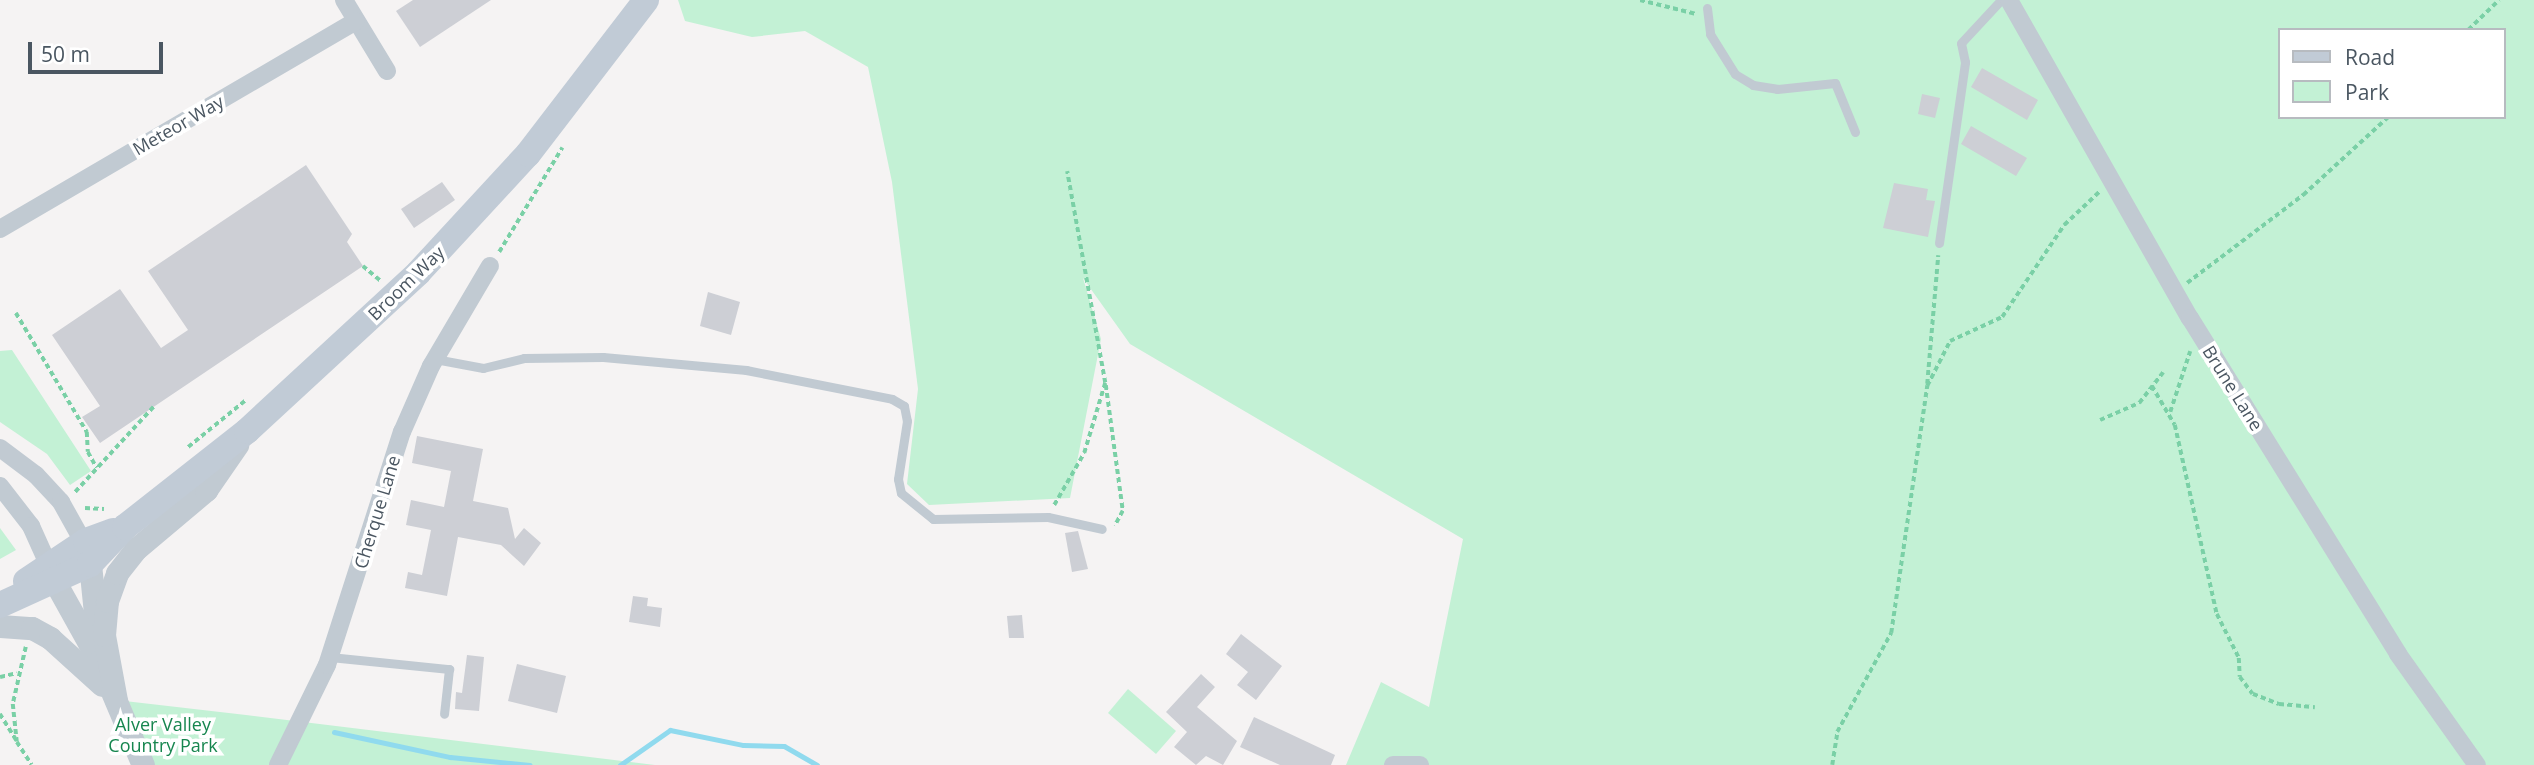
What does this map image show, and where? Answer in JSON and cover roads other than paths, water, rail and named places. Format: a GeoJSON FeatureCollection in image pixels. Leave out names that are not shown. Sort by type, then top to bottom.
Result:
{"type":"FeatureCollection","features":[{"type":"Feature","properties":{"kind":"main road","name":"Broom Way"},"geometry":{"type":"LineString","coordinates":[[0,603],[88,552],[119,517],[247,431],[482,208],[646,0]]}},
{"type":"Feature","properties":{"kind":"street"},"geometry":{"type":"LineString","coordinates":[[344,0],[387,71]]}},
{"type":"Feature","properties":{"kind":"street","name":"Brune Lane"},"geometry":{"type":"LineString","coordinates":[[2008,0],[2174,292],[2417,684],[2477,765]]}},
{"type":"Feature","properties":{"kind":"street","name":"Meteor Way"},"geometry":{"type":"LineString","coordinates":[[0,229],[356,21]]}},
{"type":"Feature","properties":{"kind":"street","name":"Cherque Lane"},"geometry":{"type":"LineString","coordinates":[[278,765],[330,657],[402,432],[435,359],[490,265]]}},
{"type":"Feature","properties":{"kind":"street"},"geometry":{"type":"LineString","coordinates":[[116,700],[104,635],[107,601],[117,573],[136,549],[206,490],[247,431]]}},
{"type":"Feature","properties":{"kind":"street"},"geometry":{"type":"LineString","coordinates":[[0,448],[65,500],[88,552],[99,661]]}},
{"type":"Feature","properties":{"kind":"street"},"geometry":{"type":"LineString","coordinates":[[0,486],[31,526],[52,574],[99,661],[143,765]]}},
{"type":"Feature","properties":{"kind":"street"},"geometry":{"type":"LineString","coordinates":[[0,626],[32,628],[74,656],[116,700]]}},
{"type":"Feature","properties":{"kind":"street"},"geometry":{"type":"LineString","coordinates":[[1393,765],[1420,765]]}},
{"type":"Feature","properties":{"kind":"lane"},"geometry":{"type":"LineString","coordinates":[[1939,243],[1965,62],[1962,43],[2001,0]]}},
{"type":"Feature","properties":{"kind":"lane"},"geometry":{"type":"LineString","coordinates":[[1707,13],[1723,61],[1735,74],[1753,86],[1777,89],[1835,83],[1855,132]]}},
{"type":"Feature","properties":{"kind":"lane"},"geometry":{"type":"LineString","coordinates":[[435,359],[483,368],[535,357],[603,357],[747,370],[892,399],[904,406],[907,421],[898,479],[911,505],[933,519],[1044,517],[1102,528]]}},
{"type":"Feature","properties":{"kind":"lane"},"geometry":{"type":"LineString","coordinates":[[330,657],[449,669],[444,714]]}},
{"type":"Feature","properties":{"kind":"waterway"},"geometry":{"type":"LineString","coordinates":[[620,765],[670,730],[743,745],[784,746],[817,765]]}},
{"type":"Feature","properties":{"kind":"waterway"},"geometry":{"type":"LineString","coordinates":[[334,732],[450,757],[530,765]]}},
{"type":"Feature","properties":{"kind":"park label","name":"Alver Valley Country Park"},"geometry":{"type":"Point","coordinates":[163,735]}}]}
